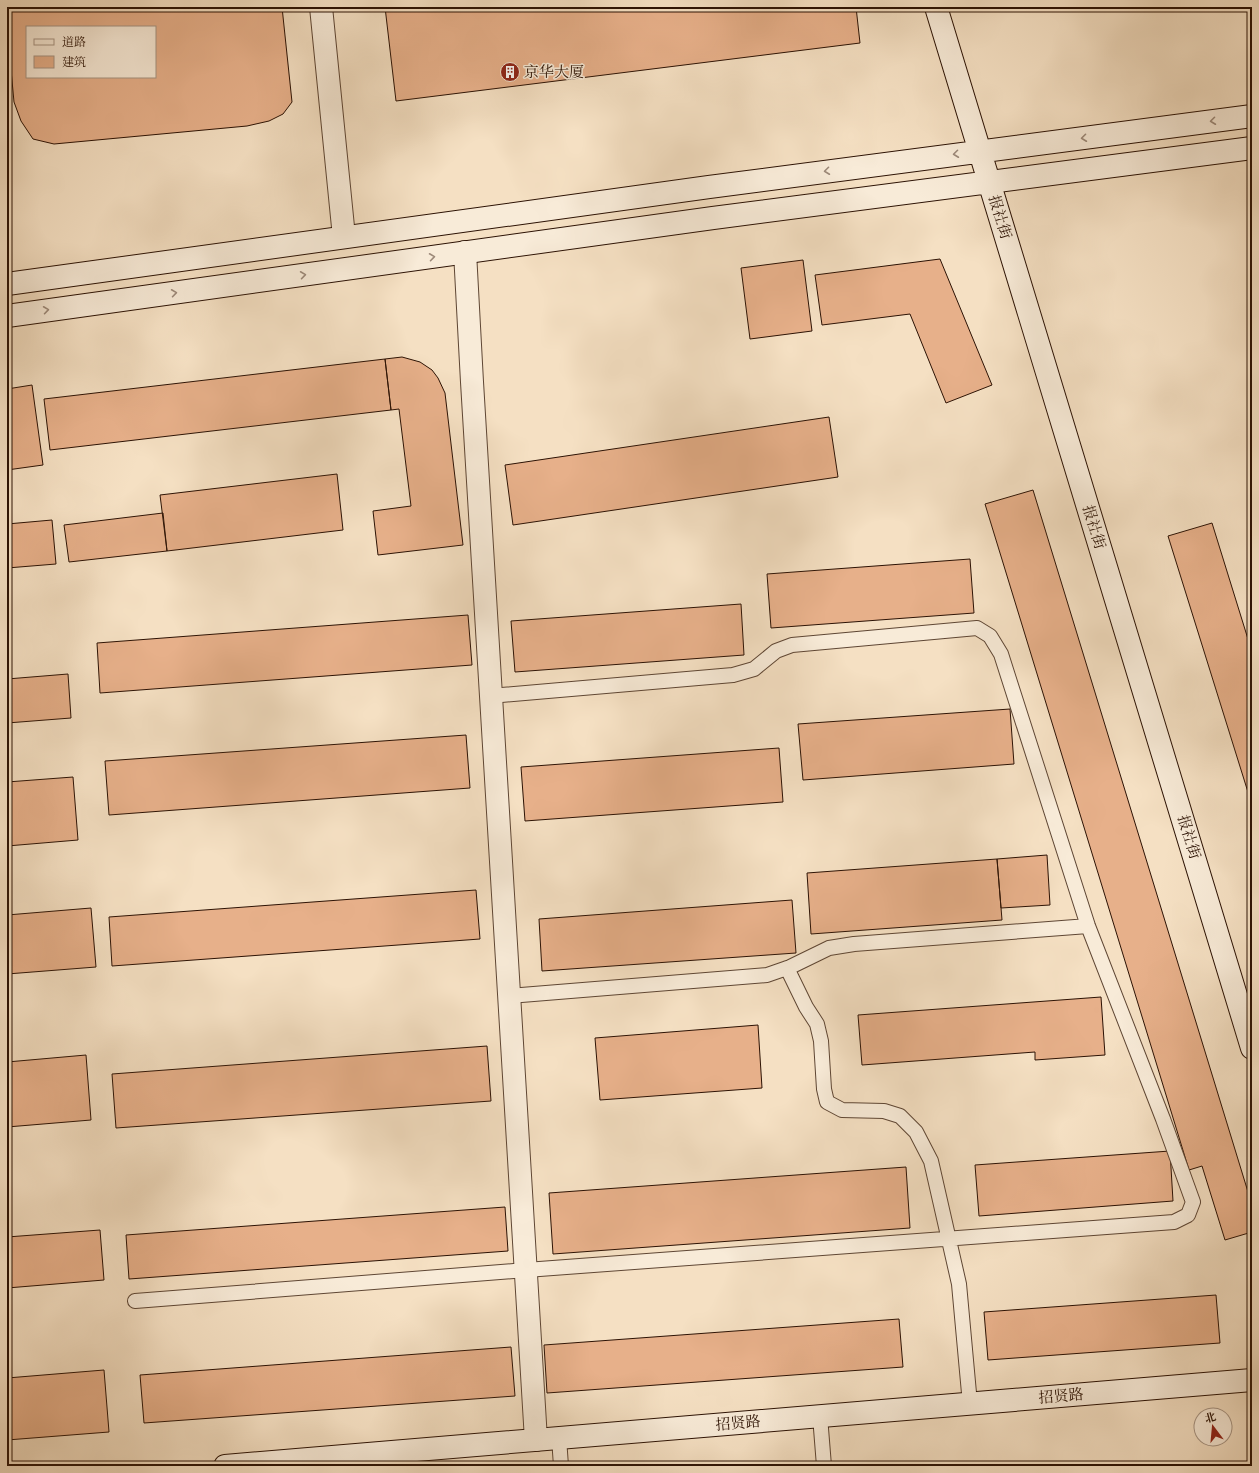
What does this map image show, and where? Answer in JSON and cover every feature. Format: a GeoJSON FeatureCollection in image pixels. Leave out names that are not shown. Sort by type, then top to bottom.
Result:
{"type":"FeatureCollection","features":[{"type":"Feature","properties":{"kind":"street"},"geometry":{"type":"LineString","coordinates":[[321,7],[344,237]]}},
{"type":"Feature","properties":{"kind":"street","name":"报社街"},"geometry":{"type":"LineString","coordinates":[[936,7],[1252,1048]]}},
{"type":"Feature","properties":{"kind":"street"},"geometry":{"type":"LineString","coordinates":[[7,284],[701,188],[1252,116]]}},
{"type":"Feature","properties":{"kind":"street"},"geometry":{"type":"LineString","coordinates":[[7,316],[713,218],[1252,148]]}},
{"type":"Feature","properties":{"kind":"street"},"geometry":{"type":"LineString","coordinates":[[465,252],[490,696],[536,1440]]}},
{"type":"Feature","properties":{"kind":"street","name":"招贤路"},"geometry":{"type":"LineString","coordinates":[[225,1466],[1252,1380]]}},
{"type":"Feature","properties":{"kind":"lane"},"geometry":{"type":"LineString","coordinates":[[135,1301],[526,1270],[1174,1222],[1188,1215],[1193,1202],[1088,926],[1001,654],[990,636],[977,628],[792,645],[776,651],[754,669],[733,676],[490,696]]}},
{"type":"Feature","properties":{"kind":"lane"},"geometry":{"type":"LineString","coordinates":[[509,996],[767,975],[787,968],[828,948],[854,944],[1088,926]]}},
{"type":"Feature","properties":{"kind":"lane"},"geometry":{"type":"LineString","coordinates":[[787,968],[806,1007],[817,1024],[821,1041],[824,1090],[827,1102],[842,1110],[884,1111],[900,1116],[916,1132],[931,1160],[959,1284],[970,1404]]}},
{"type":"Feature","properties":{"kind":"lane"},"geometry":{"type":"LineString","coordinates":[[820,1416],[824,1466]]}},
{"type":"Feature","properties":{"kind":"lane"},"geometry":{"type":"LineString","coordinates":[[559,1438],[560,1466]]}},
{"type":"Feature","properties":{"kind":"building"},"geometry":{"type":"Polygon","coordinates":[[[7,7],[282,7],[292,102],[283,114],[269,121],[247,126],[54,144],[33,139],[21,121],[14,102],[7,27],[7,7]]]}},
{"type":"Feature","properties":{"kind":"building","name":"京华大厦"},"geometry":{"type":"Polygon","coordinates":[[[385,7],[856,7],[860,43],[396,101],[385,7]]]}},
{"type":"Feature","properties":{"kind":"building"},"geometry":{"type":"Polygon","coordinates":[[[940,259],[992,385],[946,403],[910,314],[822,325],[815,275],[940,259]]]}},
{"type":"Feature","properties":{"kind":"building"},"geometry":{"type":"Polygon","coordinates":[[[803,260],[812,331],[750,339],[741,268],[803,260]]]}},
{"type":"Feature","properties":{"kind":"building"},"geometry":{"type":"Polygon","coordinates":[[[402,357],[420,362],[432,370],[438,378],[445,393],[463,545],[378,555],[373,511],[411,506],[399,409],[391,410],[385,359],[402,357]]]}},
{"type":"Feature","properties":{"kind":"building"},"geometry":{"type":"Polygon","coordinates":[[[385,359],[391,410],[50,450],[44,399],[385,359]]]}},
{"type":"Feature","properties":{"kind":"building"},"geometry":{"type":"Polygon","coordinates":[[[32,385],[43,465],[7,470],[7,389],[32,385]]]}},
{"type":"Feature","properties":{"kind":"building"},"geometry":{"type":"Polygon","coordinates":[[[829,417],[838,477],[513,525],[505,465],[829,417]]]}},
{"type":"Feature","properties":{"kind":"building"},"geometry":{"type":"Polygon","coordinates":[[[337,474],[343,530],[167,551],[160,495],[337,474]]]}},
{"type":"Feature","properties":{"kind":"building"},"geometry":{"type":"Polygon","coordinates":[[[1033,490],[1252,1205],[1252,1232],[1225,1240],[1202,1166],[1189,1170],[985,504],[1033,490]]]}},
{"type":"Feature","properties":{"kind":"building"},"geometry":{"type":"Polygon","coordinates":[[[163,513],[167,551],[69,562],[64,525],[163,513]]]}},
{"type":"Feature","properties":{"kind":"building"},"geometry":{"type":"Polygon","coordinates":[[[52,520],[56,564],[7,568],[7,524],[52,520]]]}},
{"type":"Feature","properties":{"kind":"building"},"geometry":{"type":"Polygon","coordinates":[[[1212,523],[1252,652],[1252,805],[1168,536],[1212,523]]]}},
{"type":"Feature","properties":{"kind":"building"},"geometry":{"type":"Polygon","coordinates":[[[970,559],[974,613],[771,628],[767,574],[970,559]]]}},
{"type":"Feature","properties":{"kind":"building"},"geometry":{"type":"Polygon","coordinates":[[[741,604],[744,655],[515,672],[511,621],[741,604]]]}},
{"type":"Feature","properties":{"kind":"building"},"geometry":{"type":"Polygon","coordinates":[[[468,615],[472,665],[100,693],[97,643],[468,615]]]}},
{"type":"Feature","properties":{"kind":"building"},"geometry":{"type":"Polygon","coordinates":[[[68,674],[71,718],[7,723],[7,679],[68,674]]]}},
{"type":"Feature","properties":{"kind":"building"},"geometry":{"type":"Polygon","coordinates":[[[1010,709],[1014,764],[803,780],[798,724],[1010,709]]]}},
{"type":"Feature","properties":{"kind":"building"},"geometry":{"type":"Polygon","coordinates":[[[466,735],[470,788],[109,815],[105,761],[466,735]]]}},
{"type":"Feature","properties":{"kind":"building"},"geometry":{"type":"Polygon","coordinates":[[[779,748],[783,802],[525,821],[521,767],[779,748]]]}},
{"type":"Feature","properties":{"kind":"building"},"geometry":{"type":"Polygon","coordinates":[[[73,777],[78,840],[7,846],[7,782],[73,777]]]}},
{"type":"Feature","properties":{"kind":"building"},"geometry":{"type":"Polygon","coordinates":[[[1047,855],[1050,905],[1001,908],[997,859],[1047,855]]]}},
{"type":"Feature","properties":{"kind":"building"},"geometry":{"type":"Polygon","coordinates":[[[997,859],[1002,920],[811,934],[807,873],[997,859]]]}},
{"type":"Feature","properties":{"kind":"building"},"geometry":{"type":"Polygon","coordinates":[[[476,890],[480,939],[112,966],[109,917],[476,890]]]}},
{"type":"Feature","properties":{"kind":"building"},"geometry":{"type":"Polygon","coordinates":[[[792,900],[796,953],[542,971],[539,919],[792,900]]]}},
{"type":"Feature","properties":{"kind":"building"},"geometry":{"type":"Polygon","coordinates":[[[91,908],[96,967],[7,974],[7,915],[91,908]]]}},
{"type":"Feature","properties":{"kind":"building"},"geometry":{"type":"Polygon","coordinates":[[[1101,997],[1105,1055],[1035,1060],[1035,1052],[862,1065],[858,1015],[1101,997]]]}},
{"type":"Feature","properties":{"kind":"building"},"geometry":{"type":"Polygon","coordinates":[[[758,1025],[762,1088],[600,1100],[595,1038],[758,1025]]]}},
{"type":"Feature","properties":{"kind":"building"},"geometry":{"type":"Polygon","coordinates":[[[487,1046],[491,1101],[116,1128],[112,1074],[487,1046]]]}},
{"type":"Feature","properties":{"kind":"building"},"geometry":{"type":"Polygon","coordinates":[[[86,1055],[91,1120],[7,1127],[7,1062],[86,1055]]]}},
{"type":"Feature","properties":{"kind":"building"},"geometry":{"type":"Polygon","coordinates":[[[1170,1151],[1173,1201],[979,1216],[975,1165],[1170,1151]]]}},
{"type":"Feature","properties":{"kind":"building"},"geometry":{"type":"Polygon","coordinates":[[[906,1167],[910,1228],[553,1254],[549,1193],[906,1167]]]}},
{"type":"Feature","properties":{"kind":"building"},"geometry":{"type":"Polygon","coordinates":[[[505,1207],[508,1251],[129,1279],[126,1235],[505,1207]]]}},
{"type":"Feature","properties":{"kind":"building"},"geometry":{"type":"Polygon","coordinates":[[[100,1230],[104,1280],[7,1288],[7,1237],[100,1230]]]}},
{"type":"Feature","properties":{"kind":"building"},"geometry":{"type":"Polygon","coordinates":[[[1216,1295],[1220,1343],[988,1360],[984,1312],[1216,1295]]]}},
{"type":"Feature","properties":{"kind":"building"},"geometry":{"type":"Polygon","coordinates":[[[899,1319],[903,1367],[547,1393],[544,1345],[899,1319]]]}},
{"type":"Feature","properties":{"kind":"building"},"geometry":{"type":"Polygon","coordinates":[[[511,1347],[515,1396],[144,1423],[140,1375],[511,1347]]]}},
{"type":"Feature","properties":{"kind":"building"},"geometry":{"type":"Polygon","coordinates":[[[104,1370],[109,1432],[7,1440],[7,1378],[104,1370]]]}},
{"type":"Feature","properties":{"kind":"place","name":"京华大厦"},"geometry":{"type":"Point","coordinates":[510,72]}}]}
